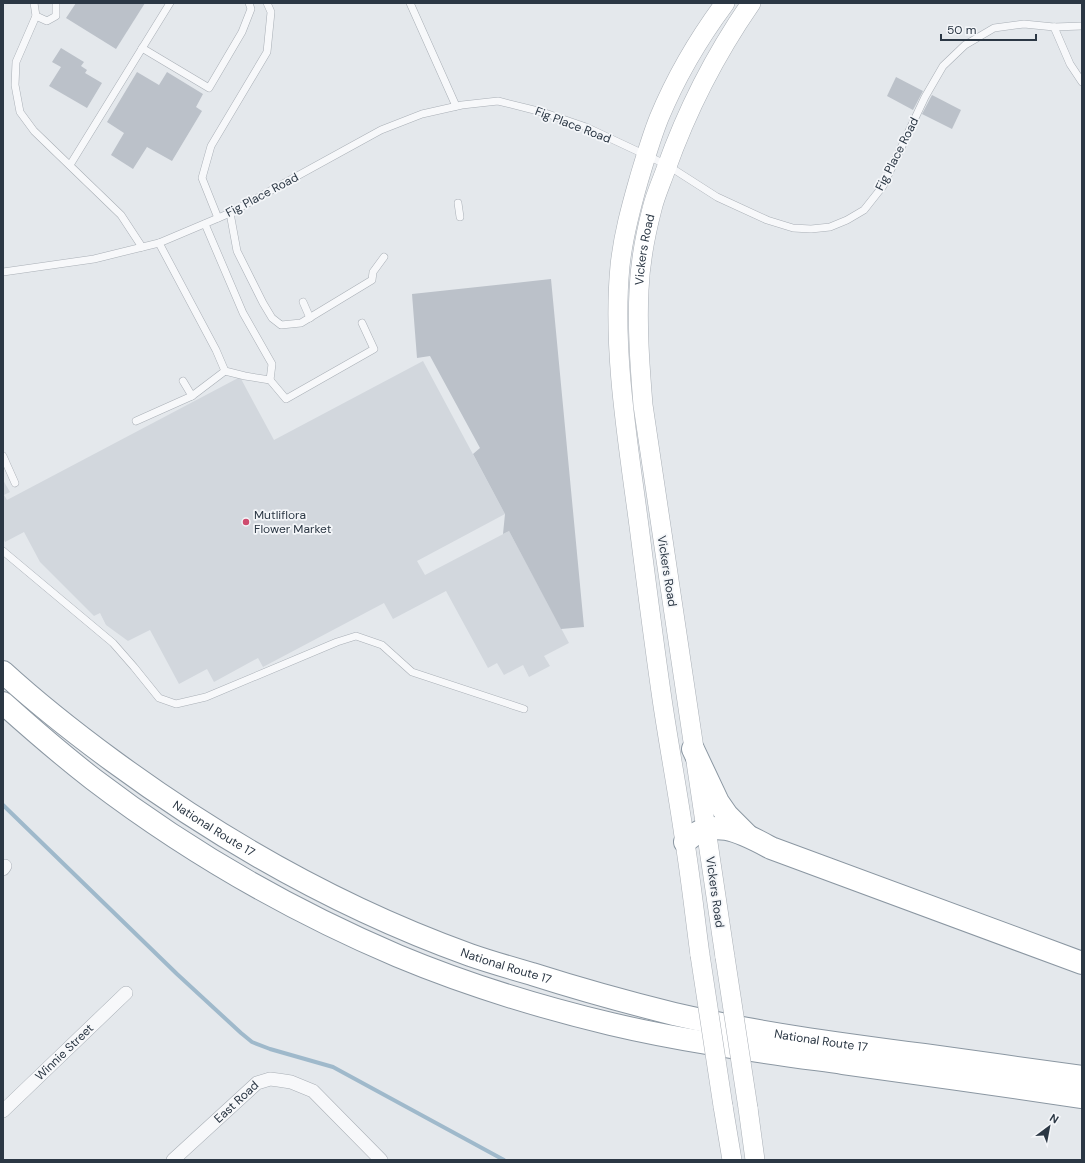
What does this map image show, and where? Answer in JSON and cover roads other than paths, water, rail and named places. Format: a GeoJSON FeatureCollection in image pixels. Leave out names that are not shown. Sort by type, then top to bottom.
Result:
{"type":"FeatureCollection","features":[{"type":"Feature","properties":{"kind":"highway","name":"National Route 17"},"geometry":{"type":"LineString","coordinates":[[3,672],[75,732],[131,774],[242,847],[300,879],[369,913],[434,942],[472,956],[589,992],[676,1014],[740,1027],[835,1043],[1082,1077]]}},
{"type":"Feature","properties":{"kind":"highway"},"geometry":{"type":"LineString","coordinates":[[3,703],[93,778],[198,851],[263,890],[322,920],[398,956],[457,978],[539,1005],[610,1024],[691,1041],[1082,1097]]}},
{"type":"Feature","properties":{"kind":"highway"},"geometry":{"type":"LineString","coordinates":[[694,749],[718,802],[727,815],[748,836]]}},
{"type":"Feature","properties":{"kind":"highway"},"geometry":{"type":"LineString","coordinates":[[685,842],[696,833],[720,827],[731,829],[770,848],[1082,963]]}},
{"type":"Feature","properties":{"kind":"main road","name":"Vickers Road"},"geometry":{"type":"LineString","coordinates":[[725,3],[704,32],[659,117],[646,155],[624,238],[620,266],[619,297],[620,350],[625,409],[661,694],[685,842],[700,955],[732,1160]]}},
{"type":"Feature","properties":{"kind":"main road","name":"Vickers Road"},"geometry":{"type":"LineString","coordinates":[[751,3],[730,33],[708,72],[678,135],[652,208],[643,253],[639,289],[640,367],[643,405],[755,1160]]}},
{"type":"Feature","properties":{"kind":"street","name":"Winnie Street"},"geometry":{"type":"LineString","coordinates":[[3,1111],[126,993]]}},
{"type":"Feature","properties":{"kind":"street","name":"East Road"},"geometry":{"type":"LineString","coordinates":[[173,1160],[257,1083],[270,1079],[291,1082],[313,1091],[381,1160]]}},
{"type":"Feature","properties":{"kind":"lane"},"geometry":{"type":"LineString","coordinates":[[34,3],[36,16],[16,62],[15,85],[20,112],[34,131],[121,215],[142,247]]}},
{"type":"Feature","properties":{"kind":"lane"},"geometry":{"type":"LineString","coordinates":[[36,16],[47,20],[56,16],[56,3]]}},
{"type":"Feature","properties":{"kind":"lane"},"geometry":{"type":"LineString","coordinates":[[70,165],[170,3]]}},
{"type":"Feature","properties":{"kind":"lane"},"geometry":{"type":"LineString","coordinates":[[142,48],[209,88],[242,32],[251,9],[249,3]]}},
{"type":"Feature","properties":{"kind":"lane"},"geometry":{"type":"LineString","coordinates":[[218,218],[202,178],[211,146],[267,52],[271,12],[267,3]]}},
{"type":"Feature","properties":{"kind":"lane"},"geometry":{"type":"LineString","coordinates":[[410,3],[456,106]]}},
{"type":"Feature","properties":{"kind":"lane","name":"Fig Place Road"},"geometry":{"type":"LineString","coordinates":[[3,272],[94,259],[159,243],[230,213],[381,130],[422,114],[456,106],[498,101],[542,112],[586,127],[667,165],[717,197],[767,220],[793,228],[811,229],[830,227],[847,220],[864,210],[883,186],[929,91],[943,66],[965,45],[994,28],[1024,24],[1054,27],[1082,26]]}},
{"type":"Feature","properties":{"kind":"lane"},"geometry":{"type":"LineString","coordinates":[[1054,27],[1070,64],[1082,82]]}},
{"type":"Feature","properties":{"kind":"lane"},"geometry":{"type":"LineString","coordinates":[[458,203],[460,217]]}},
{"type":"Feature","properties":{"kind":"lane"},"geometry":{"type":"LineString","coordinates":[[230,213],[237,251],[263,303],[272,318],[281,325],[300,323],[372,280],[373,272],[384,257]]}},
{"type":"Feature","properties":{"kind":"lane"},"geometry":{"type":"LineString","coordinates":[[204,224],[243,313],[272,364],[270,380]]}},
{"type":"Feature","properties":{"kind":"lane"},"geometry":{"type":"LineString","coordinates":[[159,243],[216,350],[225,371]]}},
{"type":"Feature","properties":{"kind":"lane"},"geometry":{"type":"LineString","coordinates":[[303,302],[310,318]]}},
{"type":"Feature","properties":{"kind":"lane"},"geometry":{"type":"LineString","coordinates":[[225,371],[270,380],[286,399],[374,349],[362,323]]}},
{"type":"Feature","properties":{"kind":"lane"},"geometry":{"type":"LineString","coordinates":[[136,421],[192,396],[225,371]]}},
{"type":"Feature","properties":{"kind":"lane"},"geometry":{"type":"LineString","coordinates":[[183,382],[192,396]]}},
{"type":"Feature","properties":{"kind":"lane"},"geometry":{"type":"LineString","coordinates":[[3,456],[15,483]]}},
{"type":"Feature","properties":{"kind":"lane"},"geometry":{"type":"LineString","coordinates":[[3,551],[113,643],[159,698],[176,704],[206,697],[337,642],[356,636],[382,645],[412,672],[524,709]]}},
{"type":"Feature","properties":{"kind":"waterway"},"geometry":{"type":"LineString","coordinates":[[3,805],[177,974],[252,1042],[270,1049],[333,1067],[504,1160]]}},
{"type":"Feature","properties":{"kind":"place","name":"Mutliflora Flower Market"},"geometry":{"type":"Point","coordinates":[246,522]}}]}
